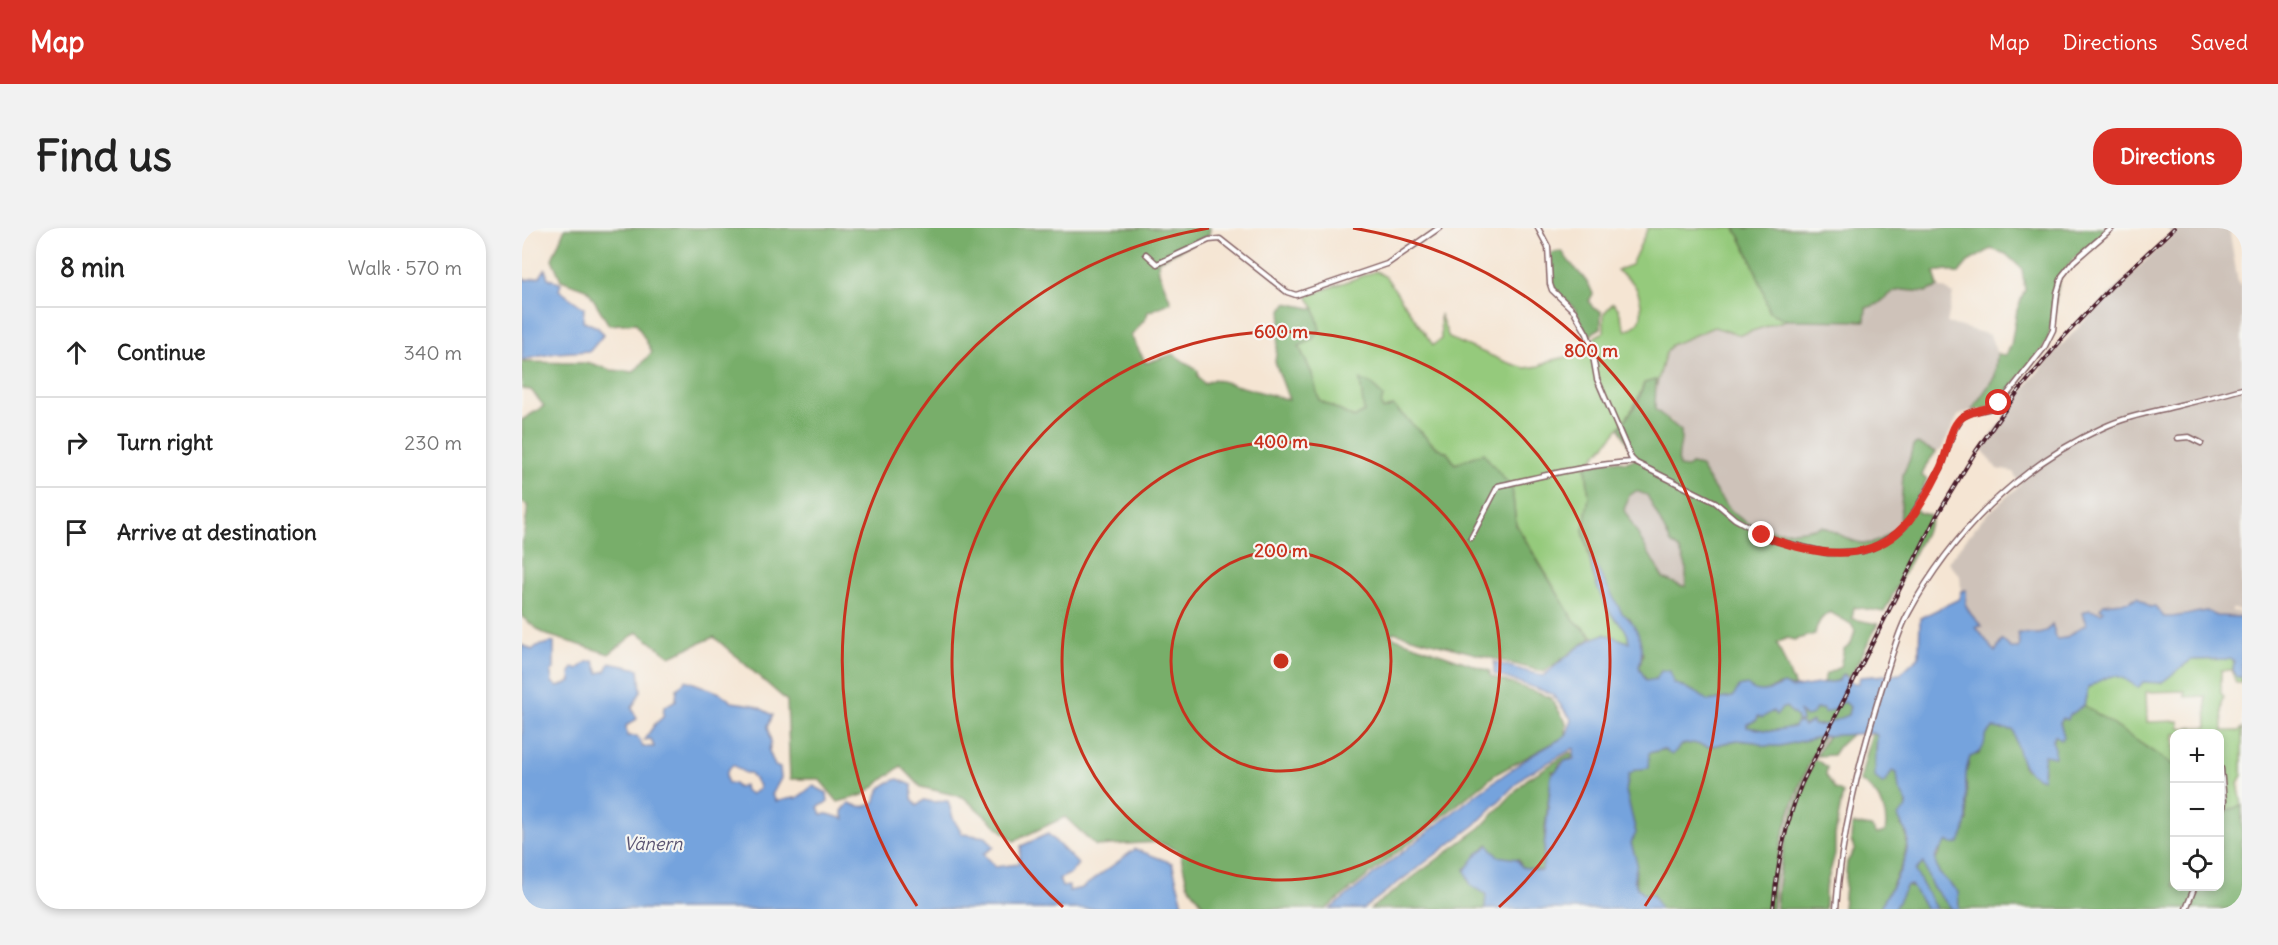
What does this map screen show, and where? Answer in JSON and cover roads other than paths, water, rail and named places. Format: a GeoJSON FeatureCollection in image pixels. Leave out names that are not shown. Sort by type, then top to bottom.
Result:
{"type":"FeatureCollection","features":[{"type":"Feature","properties":{"kind":"street"},"geometry":{"type":"LineString","coordinates":[[1146,254],[1157,264],[1209,240],[1220,239],[1287,292],[1296,295],[1387,264],[1438,228]]}},
{"type":"Feature","properties":{"kind":"street"},"geometry":{"type":"LineString","coordinates":[[1538,228],[1548,247],[1552,290],[1574,311],[1587,334],[1592,345],[1597,379],[1626,449],[1635,462],[1715,502],[1735,519],[1773,540],[1828,553],[1863,551],[1872,548],[1896,534],[1906,525],[1941,468],[1954,430],[1962,417],[1972,412],[1992,408],[2002,401],[2044,348],[2053,330],[2057,293],[2062,276],[2074,261],[2112,228]]}},
{"type":"Feature","properties":{"kind":"street"},"geometry":{"type":"LineString","coordinates":[[1836,909],[1848,819],[1867,735],[1887,670],[1907,616],[1936,568],[1957,541],[2009,487],[2075,442],[2128,418],[2242,389]]}},
{"type":"Feature","properties":{"kind":"street"},"geometry":{"type":"LineString","coordinates":[[2178,438],[2189,437],[2200,443]]}},
{"type":"Feature","properties":{"kind":"street"},"geometry":{"type":"LineString","coordinates":[[1472,538],[1498,486],[1596,465],[1635,462]]}},
{"type":"Feature","properties":{"kind":"street"},"geometry":{"type":"LineString","coordinates":[[2186,909],[2193,891]]}},
{"type":"Feature","properties":{"kind":"water"},"geometry":{"type":"Polygon","coordinates":[[[545,269],[548,278],[561,284],[559,290],[584,308],[583,321],[597,327],[604,334],[590,351],[556,353],[522,360],[522,278],[526,280],[540,277],[545,269]]]}},
{"type":"Feature","properties":{"kind":"water"},"geometry":{"type":"Polygon","coordinates":[[[1590,556],[1622,613],[1633,624],[1640,637],[1639,667],[1646,681],[1656,679],[1661,671],[1670,671],[1674,683],[1697,693],[1708,701],[1733,697],[1739,687],[1747,685],[1756,690],[1765,691],[1784,684],[1792,688],[1838,681],[1843,674],[1851,683],[1858,683],[1860,677],[1900,674],[1919,656],[1920,618],[1959,599],[1961,591],[1966,590],[1967,608],[1982,626],[1976,627],[1995,652],[2002,640],[2011,648],[2019,648],[2018,633],[2045,632],[2052,624],[2057,639],[2065,638],[2086,624],[2082,613],[2089,610],[2102,613],[2100,608],[2104,604],[2130,601],[2137,597],[2150,607],[2155,606],[2164,617],[2209,611],[2216,616],[2242,617],[2242,677],[2237,677],[2233,670],[2234,662],[2230,659],[2191,660],[2161,683],[2143,682],[2138,688],[2119,677],[2102,679],[2088,688],[2084,705],[2069,716],[2068,720],[2063,718],[2060,722],[2064,737],[2061,740],[2055,735],[2052,741],[2055,757],[2044,755],[2043,779],[2029,772],[2021,760],[2013,730],[1993,728],[1985,736],[1982,750],[1970,757],[1968,764],[1966,774],[1967,819],[1963,835],[1959,843],[1952,844],[1947,841],[1936,855],[1935,862],[1939,873],[1958,892],[1959,909],[1952,909],[1932,886],[1923,863],[1915,871],[1936,909],[1926,909],[1911,885],[1907,885],[1894,909],[1879,909],[1898,875],[1905,856],[1908,838],[1898,816],[1907,807],[1907,803],[1899,789],[1897,773],[1892,771],[1886,782],[1882,784],[1875,777],[1877,735],[1872,733],[1823,736],[1780,746],[1764,746],[1756,742],[1737,740],[1708,747],[1693,743],[1681,745],[1672,755],[1663,749],[1649,753],[1648,768],[1635,770],[1629,774],[1626,791],[1636,833],[1631,843],[1637,863],[1634,878],[1642,894],[1653,895],[1660,909],[1485,909],[1486,894],[1471,886],[1465,870],[1478,853],[1489,845],[1497,856],[1517,859],[1522,867],[1542,871],[1551,776],[1565,761],[1574,759],[1574,748],[1524,776],[1475,825],[1363,909],[1330,909],[1479,792],[1531,756],[1566,736],[1572,720],[1552,694],[1494,674],[1494,662],[1543,676],[1592,639],[1609,635],[1629,642],[1624,628],[1609,611],[1602,598],[1590,556]],[[1845,702],[1824,713],[1823,709],[1816,709],[1812,715],[1806,717],[1800,712],[1802,721],[1797,721],[1797,717],[1786,707],[1776,715],[1773,711],[1762,718],[1758,716],[1757,720],[1747,724],[1747,727],[1771,731],[1794,727],[1796,723],[1804,726],[1812,721],[1813,725],[1824,725],[1848,715],[1850,707],[1845,702]]]}},
{"type":"Feature","properties":{"kind":"water","name":"Vänern"},"geometry":{"type":"Polygon","coordinates":[[[554,642],[554,669],[551,671],[552,682],[558,687],[571,681],[570,672],[574,667],[577,670],[587,662],[594,661],[599,673],[606,671],[610,663],[639,669],[641,691],[632,708],[637,719],[626,726],[627,736],[637,736],[643,747],[654,747],[651,739],[644,740],[663,717],[664,707],[676,700],[677,689],[686,680],[720,693],[732,702],[754,705],[773,715],[768,726],[771,742],[769,751],[775,766],[780,768],[781,778],[772,795],[776,801],[797,798],[813,786],[827,793],[828,802],[818,807],[821,814],[844,819],[842,811],[849,803],[860,806],[869,805],[876,801],[878,792],[883,786],[898,779],[912,785],[912,799],[917,806],[924,800],[948,801],[953,818],[962,834],[986,837],[994,847],[983,854],[995,867],[1019,864],[1021,846],[1048,834],[1078,864],[1070,874],[1059,879],[1062,887],[1069,886],[1069,891],[1082,888],[1135,849],[1172,863],[1183,904],[1188,909],[522,909],[522,645],[532,650],[537,646],[554,642]],[[733,765],[726,778],[728,783],[738,788],[744,785],[745,791],[751,794],[759,789],[759,786],[750,773],[745,773],[733,765]]]}},
{"type":"Feature","properties":{"kind":"railway"},"geometry":{"type":"LineString","coordinates":[[1773,909],[1783,845],[1802,783],[1936,517],[1976,451],[2017,393],[2063,338],[2112,286],[2174,228]]}}]}
